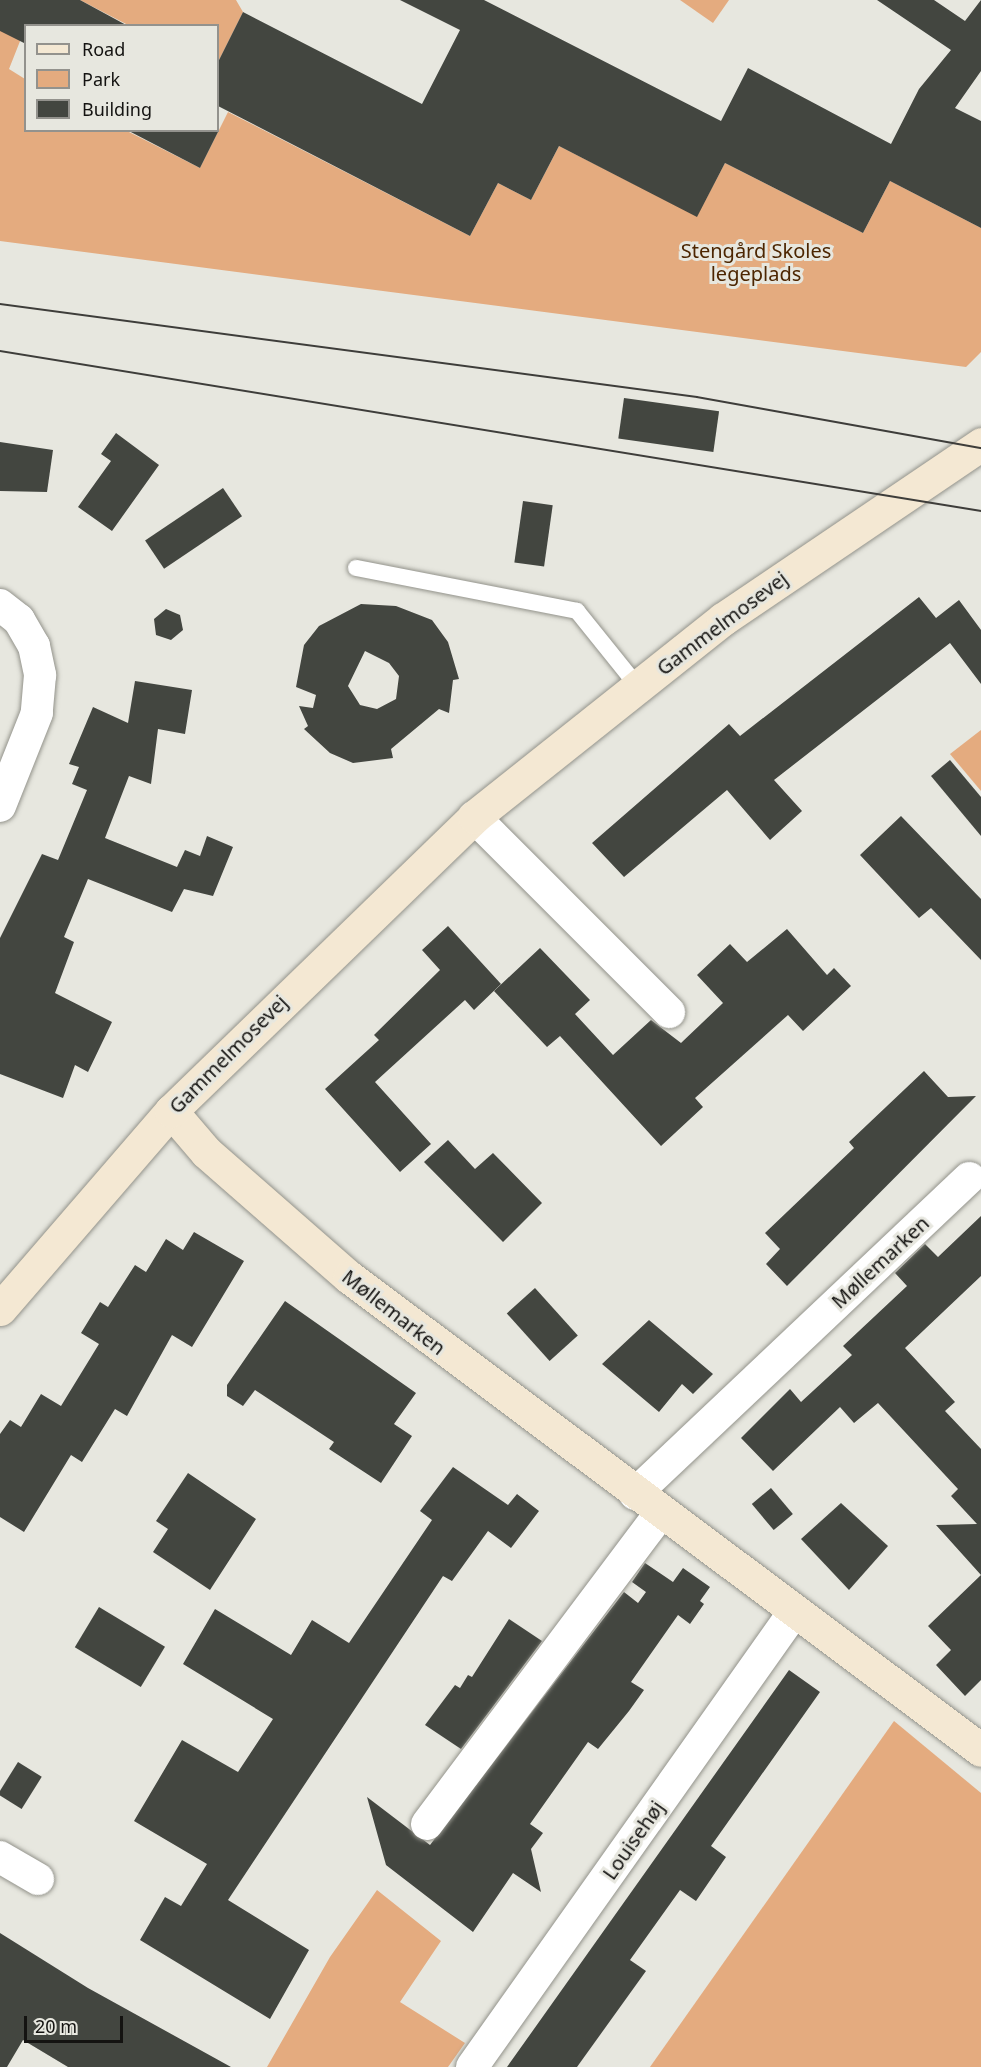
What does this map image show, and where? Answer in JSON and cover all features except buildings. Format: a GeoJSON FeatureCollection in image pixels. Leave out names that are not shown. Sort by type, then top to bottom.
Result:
{"type":"FeatureCollection","features":[{"type":"Feature","properties":{"kind":"street","name":"Gammelmosevej"},"geometry":{"type":"LineString","coordinates":[[0,1309],[171,1111],[474,817],[638,687],[839,536],[981,444]]}},
{"type":"Feature","properties":{"kind":"street"},"geometry":{"type":"LineString","coordinates":[[0,604],[19,620],[34,646],[40,675],[37,713],[0,806]]}},
{"type":"Feature","properties":{"kind":"street"},"geometry":{"type":"LineString","coordinates":[[474,817],[669,1012]]}},
{"type":"Feature","properties":{"kind":"street","name":"Møllemarken"},"geometry":{"type":"LineString","coordinates":[[171,1111],[206,1152],[349,1277],[660,1514],[979,1746]]}},
{"type":"Feature","properties":{"kind":"street","name":"Møllemarken"},"geometry":{"type":"LineString","coordinates":[[635,1494],[969,1178]]}},
{"type":"Feature","properties":{"kind":"street"},"geometry":{"type":"LineString","coordinates":[[427,1824],[660,1514]]}},
{"type":"Feature","properties":{"kind":"street","name":"Louisehøj"},"geometry":{"type":"LineString","coordinates":[[472,2067],[794,1612]]}},
{"type":"Feature","properties":{"kind":"street"},"geometry":{"type":"LineString","coordinates":[[0,1857],[38,1879]]}},
{"type":"Feature","properties":{"kind":"lane"},"geometry":{"type":"LineString","coordinates":[[356,568],[577,611],[638,687]]}},
{"type":"Feature","properties":{"kind":"green space","name":"Stengård Skoles legeplads"},"geometry":{"type":"Polygon","coordinates":[[[0,0],[24,24],[24,31],[9,69],[24,78],[24,132],[129,132],[200,168],[228,112],[470,236],[498,183],[531,200],[559,146],[697,216],[725,163],[863,233],[890,181],[981,228],[981,352],[966,367],[0,241],[0,0]]]}},
{"type":"Feature","properties":{"kind":"green space"},"geometry":{"type":"Polygon","coordinates":[[[80,0],[236,0],[243,12],[219,60],[219,24],[126,24],[80,0]]]}},
{"type":"Feature","properties":{"kind":"green space"},"geometry":{"type":"Polygon","coordinates":[[[680,0],[729,0],[713,23],[680,0]]]}},
{"type":"Feature","properties":{"kind":"green space"},"geometry":{"type":"Polygon","coordinates":[[[981,730],[981,791],[950,754],[981,730]]]}},
{"type":"Feature","properties":{"kind":"green space"},"geometry":{"type":"Polygon","coordinates":[[[894,1721],[981,1793],[981,2067],[650,2067],[894,1721]]]}},
{"type":"Feature","properties":{"kind":"green space"},"geometry":{"type":"Polygon","coordinates":[[[377,1890],[441,1941],[400,2002],[465,2043],[448,2067],[267,2067],[330,1957],[377,1890]]]}},
{"type":"Feature","properties":{"kind":"tram line"},"geometry":{"type":"LineString","coordinates":[[0,304],[697,397],[981,448]]}},
{"type":"Feature","properties":{"kind":"tram line"},"geometry":{"type":"LineString","coordinates":[[0,351],[981,511]]}}]}
